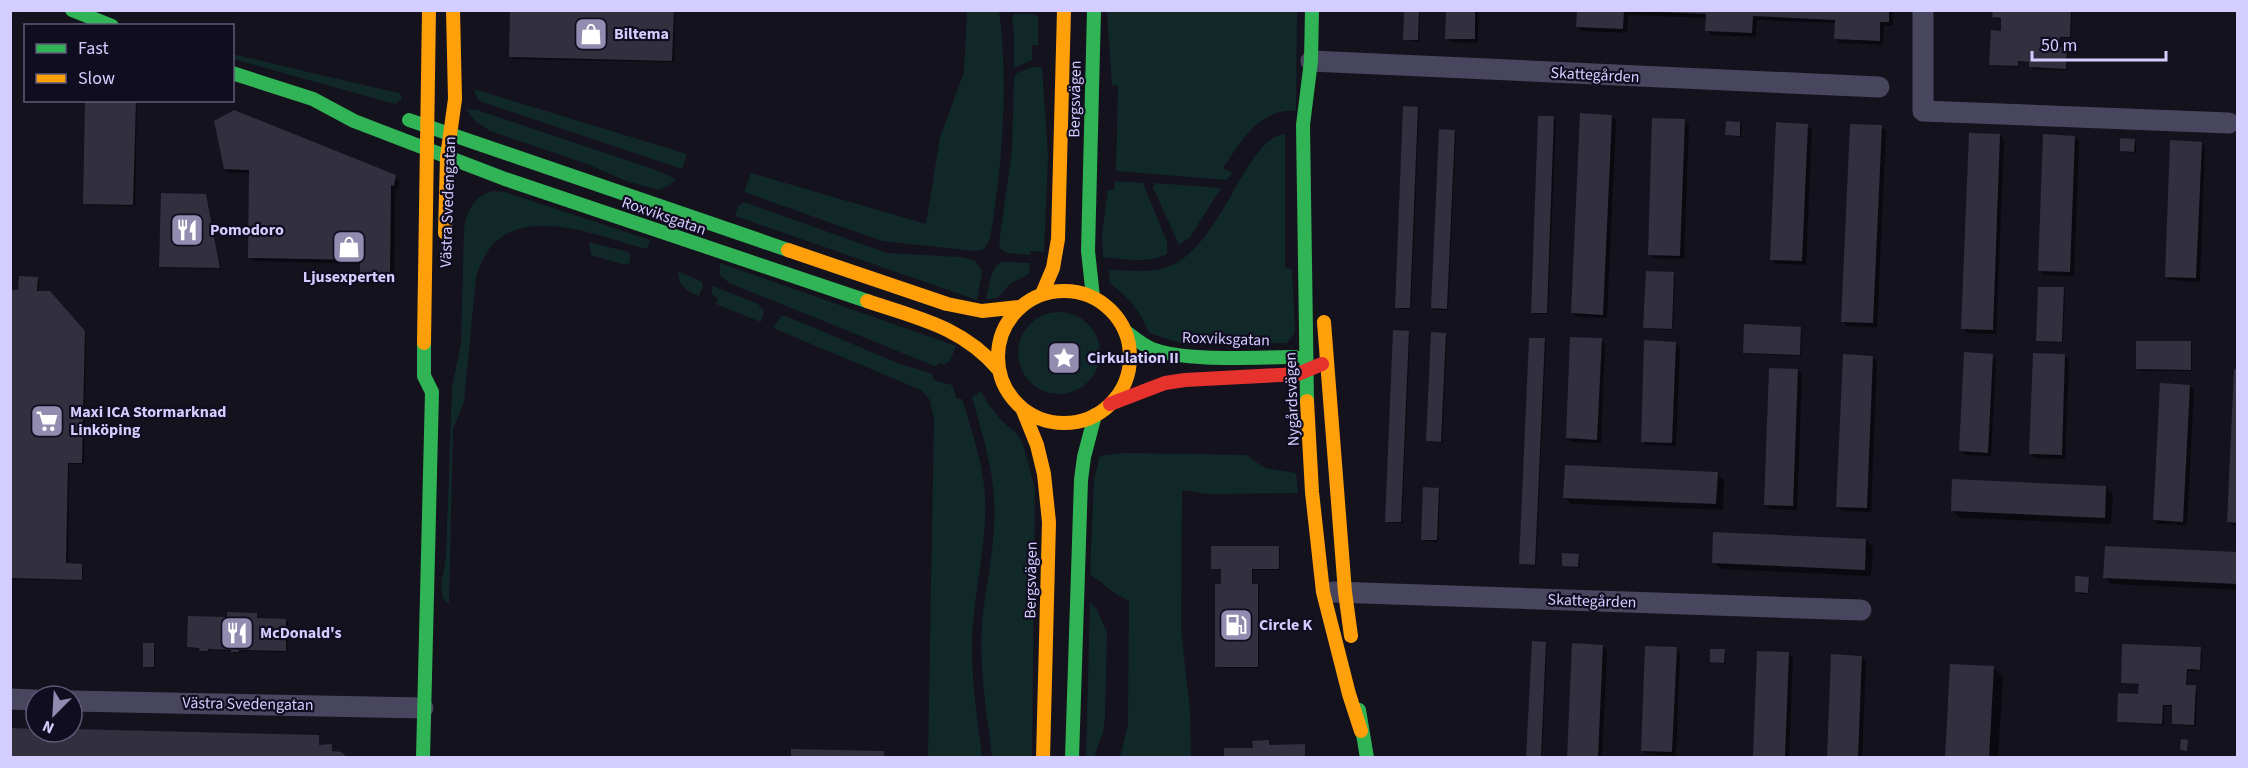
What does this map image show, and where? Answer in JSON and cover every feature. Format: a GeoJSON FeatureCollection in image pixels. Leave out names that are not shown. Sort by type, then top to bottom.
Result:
{"type":"FeatureCollection","features":[{"type":"Feature","properties":{"kind":"street"},"geometry":{"type":"LineString","coordinates":[[72,10],[107,24]]}},
{"type":"Feature","properties":{"kind":"street","name":"Västra Svedengatan"},"geometry":{"type":"LineString","coordinates":[[423,758],[432,392],[424,376],[429,10]]}},
{"type":"Feature","properties":{"kind":"street","name":"Västra Svedengatan"},"geometry":{"type":"LineString","coordinates":[[445,251],[447,157],[455,99],[453,10]]}},
{"type":"Feature","properties":{"kind":"street","name":"Bergsvägen"},"geometry":{"type":"LineString","coordinates":[[1042,294],[1053,267],[1058,239],[1064,10]]}},
{"type":"Feature","properties":{"kind":"street","name":"Bergsvägen"},"geometry":{"type":"LineString","coordinates":[[1093,297],[1088,251],[1094,10]]}},
{"type":"Feature","properties":{"kind":"street","name":"Nygårdsvägen"},"geometry":{"type":"LineString","coordinates":[[1312,10],[1311,62],[1303,125],[1306,372],[1312,492],[1323,591],[1367,758]]}},
{"type":"Feature","properties":{"kind":"street"},"geometry":{"type":"LineString","coordinates":[[1923,10],[1923,111],[2229,123]]}},
{"type":"Feature","properties":{"kind":"street","name":"Nygårdsvägen"},"geometry":{"type":"LineString","coordinates":[[1311,62],[1317,114]]}},
{"type":"Feature","properties":{"kind":"street","name":"Skattegården"},"geometry":{"type":"LineString","coordinates":[[1311,62],[1879,87]]}},
{"type":"Feature","properties":{"kind":"street","name":"Roxviksgatan"},"geometry":{"type":"LineString","coordinates":[[234,74],[313,99],[357,106]]}},
{"type":"Feature","properties":{"kind":"street","name":"Roxviksgatan"},"geometry":{"type":"LineString","coordinates":[[313,99],[354,121],[505,179],[938,325],[973,342],[998,369]]}},
{"type":"Feature","properties":{"kind":"street","name":"Roxviksgatan"},"geometry":{"type":"LineString","coordinates":[[398,117],[947,304],[982,311],[1019,307]]}},
{"type":"Feature","properties":{"kind":"street"},"geometry":{"type":"LineString","coordinates":[[483,184],[505,179]]}},
{"type":"Feature","properties":{"kind":"street"},"geometry":{"type":"LineString","coordinates":[[446,228],[458,204]]}},
{"type":"Feature","properties":{"kind":"street"},"geometry":{"type":"LineString","coordinates":[[1110,404],[1122,388],[1129,370],[1130,350],[1125,331],[1112,311],[1093,297],[1068,290],[1042,294],[1019,307],[1008,320],[1000,335],[997,352],[998,369],[1003,384],[1022,408],[1035,417],[1057,423],[1080,421],[1141,390],[1185,380],[1252,378],[1306,372],[1327,362]]}},
{"type":"Feature","properties":{"kind":"street","name":"Nygårdsvägen"},"geometry":{"type":"LineString","coordinates":[[1323,305],[1345,592],[1354,653],[1361,731]]}},
{"type":"Feature","properties":{"kind":"street","name":"Roxviksgatan"},"geometry":{"type":"LineString","coordinates":[[1125,331],[1149,348],[1162,352],[1195,356],[1306,358],[1327,362]]}},
{"type":"Feature","properties":{"kind":"street"},"geometry":{"type":"LineString","coordinates":[[432,392],[442,377]]}},
{"type":"Feature","properties":{"kind":"street"},"geometry":{"type":"LineString","coordinates":[[1252,378],[1283,389]]}},
{"type":"Feature","properties":{"kind":"street"},"geometry":{"type":"LineString","coordinates":[[1296,398],[1308,410]]}},
{"type":"Feature","properties":{"kind":"street","name":"Bergsvägen"},"geometry":{"type":"LineString","coordinates":[[1022,408],[1037,445],[1044,474],[1049,522],[1043,758]]}},
{"type":"Feature","properties":{"kind":"street"},"geometry":{"type":"LineString","coordinates":[[1072,758],[1081,480],[1084,457],[1095,415]]}},
{"type":"Feature","properties":{"kind":"street","name":"Skattegården"},"geometry":{"type":"LineString","coordinates":[[1323,591],[1861,610]]}},
{"type":"Feature","properties":{"kind":"street","name":"Västra Svedengatan"},"geometry":{"type":"LineString","coordinates":[[84,701],[423,708]]}},
{"type":"Feature","properties":{"kind":"green space"},"geometry":{"type":"Polygon","coordinates":[[[967,11],[999,11],[1004,67],[1003,125],[998,183],[990,239],[984,249],[975,251],[882,241],[744,192],[751,173],[926,224],[940,137],[964,72],[967,11]]]}},
{"type":"Feature","properties":{"kind":"green space"},"geometry":{"type":"Polygon","coordinates":[[[1107,11],[1297,11],[1296,111],[1272,115],[1252,129],[1223,168],[1232,173],[1227,180],[1116,171],[1118,86],[1112,85],[1107,11]]]}},
{"type":"Feature","properties":{"kind":"green space"},"geometry":{"type":"Polygon","coordinates":[[[1015,14],[1032,14],[1038,17],[1038,45],[1032,45],[1032,60],[1014,67],[1012,17],[1015,14]]]}},
{"type":"Feature","properties":{"kind":"green space"},"geometry":{"type":"Polygon","coordinates":[[[234,54],[400,93],[402,99],[395,104],[234,59],[234,54]]]}},
{"type":"Feature","properties":{"kind":"green space"},"geometry":{"type":"Polygon","coordinates":[[[1032,67],[1042,67],[1048,155],[1044,252],[1030,251],[1030,255],[1008,253],[1001,250],[999,243],[1012,151],[1014,78],[1017,73],[1032,67]]]}},
{"type":"Feature","properties":{"kind":"green space"},"geometry":{"type":"Polygon","coordinates":[[[474,89],[687,154],[682,169],[482,102],[477,98],[474,89]]]}},
{"type":"Feature","properties":{"kind":"green space"},"geometry":{"type":"Polygon","coordinates":[[[466,109],[477,110],[653,169],[676,179],[659,190],[626,181],[587,164],[490,131],[474,120],[466,109]]]}},
{"type":"Feature","properties":{"kind":"green space"},"geometry":{"type":"Polygon","coordinates":[[[1285,134],[1285,268],[1292,269],[1295,332],[1287,343],[1186,345],[1149,333],[1133,305],[1110,283],[1108,270],[1155,270],[1178,262],[1197,246],[1214,225],[1255,156],[1269,141],[1285,134]]]}},
{"type":"Feature","properties":{"kind":"green space"},"geometry":{"type":"Polygon","coordinates":[[[1115,181],[1143,183],[1167,242],[1167,254],[1144,260],[1103,257],[1102,233],[1108,190],[1114,190],[1115,181]]]}},
{"type":"Feature","properties":{"kind":"green space"},"geometry":{"type":"Polygon","coordinates":[[[1155,183],[1221,188],[1190,237],[1179,245],[1153,187],[1155,183]]]}},
{"type":"Feature","properties":{"kind":"green space"},"geometry":{"type":"Polygon","coordinates":[[[494,191],[505,192],[650,240],[647,249],[574,229],[549,226],[526,227],[505,235],[488,251],[476,277],[464,402],[453,429],[449,604],[443,598],[441,586],[446,557],[452,388],[461,343],[464,229],[473,205],[481,196],[494,191]]]}},
{"type":"Feature","properties":{"kind":"green space"},"geometry":{"type":"Polygon","coordinates":[[[744,202],[887,253],[960,257],[975,261],[982,271],[977,300],[735,216],[738,206],[744,202]]]}},
{"type":"Feature","properties":{"kind":"green space"},"geometry":{"type":"Polygon","coordinates":[[[589,242],[628,252],[630,262],[626,265],[591,255],[589,242]]]}},
{"type":"Feature","properties":{"kind":"green space"},"geometry":{"type":"Polygon","coordinates":[[[1001,262],[1030,263],[1029,274],[1010,284],[997,298],[986,299],[992,274],[1001,262]]]}},
{"type":"Feature","properties":{"kind":"green space"},"geometry":{"type":"Polygon","coordinates":[[[720,263],[956,346],[950,361],[944,364],[938,363],[937,367],[729,283],[720,275],[720,263]]]}},
{"type":"Feature","properties":{"kind":"green space"},"geometry":{"type":"Polygon","coordinates":[[[678,271],[702,282],[703,286],[699,296],[684,287],[678,271]]]}},
{"type":"Feature","properties":{"kind":"green space"},"geometry":{"type":"Polygon","coordinates":[[[713,286],[758,304],[764,311],[761,322],[716,304],[718,298],[711,294],[713,286]]]}},
{"type":"Feature","properties":{"kind":"green space"},"geometry":{"type":"Polygon","coordinates":[[[1059,312],[1075,315],[1088,324],[1097,337],[1100,353],[1097,369],[1088,382],[1075,391],[1059,394],[1043,391],[1030,382],[1021,369],[1018,353],[1021,337],[1030,324],[1043,315],[1059,312]]]}},
{"type":"Feature","properties":{"kind":"green space"},"geometry":{"type":"Polygon","coordinates":[[[781,316],[786,316],[900,364],[933,374],[933,380],[952,385],[957,399],[962,399],[979,458],[985,504],[984,536],[972,636],[973,678],[982,757],[928,757],[934,419],[930,400],[921,390],[773,328],[781,316]]]}},
{"type":"Feature","properties":{"kind":"green space"},"geometry":{"type":"Polygon","coordinates":[[[981,391],[989,405],[1017,434],[1023,444],[1035,489],[1032,757],[992,757],[981,641],[993,539],[994,504],[990,464],[972,397],[981,391]]]}},
{"type":"Feature","properties":{"kind":"green space"},"geometry":{"type":"Polygon","coordinates":[[[1122,453],[1246,455],[1265,468],[1296,473],[1298,493],[1207,494],[1182,490],[1181,629],[1190,710],[1191,757],[1120,757],[1128,725],[1129,601],[1090,574],[1094,479],[1100,456],[1122,453]]]}},
{"type":"Feature","properties":{"kind":"green space"},"geometry":{"type":"Polygon","coordinates":[[[1090,602],[1096,608],[1107,632],[1105,715],[1103,733],[1094,757],[1086,758],[1090,602]]]}},
{"type":"Feature","properties":{"kind":"building","name":"Biltema"},"geometry":{"type":"Polygon","coordinates":[[[510,10],[674,10],[672,61],[509,57],[510,10]]]}},
{"type":"Feature","properties":{"kind":"building"},"geometry":{"type":"Polygon","coordinates":[[[1404,10],[1419,10],[1418,40],[1403,40],[1404,10]]]}},
{"type":"Feature","properties":{"kind":"building"},"geometry":{"type":"Polygon","coordinates":[[[1446,10],[1475,10],[1475,39],[1445,39],[1446,10]]]}},
{"type":"Feature","properties":{"kind":"building"},"geometry":{"type":"Polygon","coordinates":[[[1577,10],[1624,10],[1623,29],[1576,27],[1577,10]]]}},
{"type":"Feature","properties":{"kind":"building"},"geometry":{"type":"Polygon","coordinates":[[[1661,10],[1889,10],[1889,22],[1880,22],[1880,41],[1834,39],[1835,20],[1753,16],[1752,33],[1705,31],[1706,14],[1661,12],[1661,10]]]}},
{"type":"Feature","properties":{"kind":"building"},"geometry":{"type":"Polygon","coordinates":[[[1993,10],[2071,10],[2070,37],[2060,37],[2059,47],[2067,47],[2066,69],[2029,67],[2029,62],[2018,61],[2018,66],[1989,65],[1991,30],[2001,31],[2001,18],[1992,17],[1993,10]]]}},
{"type":"Feature","properties":{"kind":"building"},"geometry":{"type":"Polygon","coordinates":[[[85,102],[136,102],[133,205],[83,204],[85,102]]]}},
{"type":"Feature","properties":{"kind":"building"},"geometry":{"type":"Polygon","coordinates":[[[1403,106],[1418,107],[1410,308],[1395,308],[1403,106]]]}},
{"type":"Feature","properties":{"kind":"building"},"geometry":{"type":"Polygon","coordinates":[[[234,110],[396,175],[394,186],[391,185],[390,276],[360,275],[360,260],[248,258],[249,170],[224,169],[214,121],[234,110]]]}},
{"type":"Feature","properties":{"kind":"building"},"geometry":{"type":"Polygon","coordinates":[[[1580,113],[1612,115],[1603,315],[1571,313],[1580,113]]]}},
{"type":"Feature","properties":{"kind":"building"},"geometry":{"type":"Polygon","coordinates":[[[1538,116],[1554,116],[1547,313],[1531,313],[1538,116]]]}},
{"type":"Feature","properties":{"kind":"building"},"geometry":{"type":"Polygon","coordinates":[[[1652,118],[1685,119],[1680,256],[1648,255],[1652,118]]]}},
{"type":"Feature","properties":{"kind":"building"},"geometry":{"type":"Polygon","coordinates":[[[1726,121],[1740,122],[1740,136],[1725,135],[1726,121]]]}},
{"type":"Feature","properties":{"kind":"building"},"geometry":{"type":"Polygon","coordinates":[[[1776,122],[1808,124],[1802,261],[1770,260],[1776,122]]]}},
{"type":"Feature","properties":{"kind":"building"},"geometry":{"type":"Polygon","coordinates":[[[1850,124],[1882,125],[1873,323],[1841,322],[1850,124]]]}},
{"type":"Feature","properties":{"kind":"building"},"geometry":{"type":"Polygon","coordinates":[[[1439,129],[1455,130],[1447,309],[1431,308],[1439,129]]]}},
{"type":"Feature","properties":{"kind":"building"},"geometry":{"type":"Polygon","coordinates":[[[1969,133],[2000,134],[1993,330],[1961,329],[1969,133]]]}},
{"type":"Feature","properties":{"kind":"building"},"geometry":{"type":"Polygon","coordinates":[[[2043,134],[2075,136],[2070,272],[2038,271],[2043,134]]]}},
{"type":"Feature","properties":{"kind":"building"},"geometry":{"type":"Polygon","coordinates":[[[2120,138],[2135,139],[2134,152],[2120,151],[2120,138]]]}},
{"type":"Feature","properties":{"kind":"building"},"geometry":{"type":"Polygon","coordinates":[[[2170,140],[2202,142],[2196,278],[2165,277],[2170,140]]]}},
{"type":"Feature","properties":{"kind":"building","name":"Pomodoro"},"geometry":{"type":"Polygon","coordinates":[[[161,193],[206,194],[220,268],[159,267],[161,193]]]}},
{"type":"Feature","properties":{"kind":"building"},"geometry":{"type":"Polygon","coordinates":[[[1646,271],[1674,272],[1672,329],[1643,328],[1646,271]]]}},
{"type":"Feature","properties":{"kind":"building","name":"Maxi ICA Stormarknad Linköping"},"geometry":{"type":"Polygon","coordinates":[[[19,276],[38,277],[37,291],[50,291],[85,331],[82,463],[68,463],[66,563],[82,564],[82,580],[10,578],[10,290],[18,290],[19,276]]]}},
{"type":"Feature","properties":{"kind":"building"},"geometry":{"type":"Polygon","coordinates":[[[2038,287],[2064,287],[2062,342],[2036,341],[2038,287]]]}},
{"type":"Feature","properties":{"kind":"building"},"geometry":{"type":"Polygon","coordinates":[[[1744,324],[1801,327],[1800,355],[1743,353],[1744,324]]]}},
{"type":"Feature","properties":{"kind":"building"},"geometry":{"type":"Polygon","coordinates":[[[1393,330],[1409,331],[1401,522],[1385,522],[1393,330]]]}},
{"type":"Feature","properties":{"kind":"building"},"geometry":{"type":"Polygon","coordinates":[[[1431,332],[1446,333],[1441,442],[1426,441],[1431,332]]]}},
{"type":"Feature","properties":{"kind":"building"},"geometry":{"type":"Polygon","coordinates":[[[1570,337],[1602,338],[1597,440],[1566,438],[1570,337]]]}},
{"type":"Feature","properties":{"kind":"building"},"geometry":{"type":"Polygon","coordinates":[[[1529,338],[1545,338],[1535,565],[1519,564],[1529,338]]]}},
{"type":"Feature","properties":{"kind":"building"},"geometry":{"type":"Polygon","coordinates":[[[1644,340],[1676,342],[1672,443],[1641,442],[1644,340]]]}},
{"type":"Feature","properties":{"kind":"building"},"geometry":{"type":"Polygon","coordinates":[[[2136,341],[2191,341],[2191,370],[2136,369],[2136,341]]]}},
{"type":"Feature","properties":{"kind":"building"},"geometry":{"type":"Polygon","coordinates":[[[1964,352],[1993,354],[1988,453],[1959,451],[1964,352]]]}},
{"type":"Feature","properties":{"kind":"building"},"geometry":{"type":"Polygon","coordinates":[[[2033,353],[2065,354],[2062,455],[2029,454],[2033,353]]]}},
{"type":"Feature","properties":{"kind":"building"},"geometry":{"type":"Polygon","coordinates":[[[1843,354],[1873,356],[1867,508],[1836,507],[1843,354]]]}},
{"type":"Feature","properties":{"kind":"building"},"geometry":{"type":"Polygon","coordinates":[[[1769,368],[1798,369],[1793,506],[1764,505],[1769,368]]]}},
{"type":"Feature","properties":{"kind":"building"},"geometry":{"type":"Polygon","coordinates":[[[2234,369],[2238,369],[2238,523],[2227,522],[2234,369]]]}},
{"type":"Feature","properties":{"kind":"building"},"geometry":{"type":"Polygon","coordinates":[[[2160,383],[2190,385],[2183,522],[2153,520],[2160,383]]]}},
{"type":"Feature","properties":{"kind":"building"},"geometry":{"type":"Polygon","coordinates":[[[1565,465],[1718,472],[1716,504],[1563,498],[1565,465]]]}},
{"type":"Feature","properties":{"kind":"building"},"geometry":{"type":"Polygon","coordinates":[[[1952,479],[2106,486],[2105,518],[1951,511],[1952,479]]]}},
{"type":"Feature","properties":{"kind":"building"},"geometry":{"type":"Polygon","coordinates":[[[1423,487],[1439,488],[1437,540],[1421,540],[1423,487]]]}},
{"type":"Feature","properties":{"kind":"building"},"geometry":{"type":"Polygon","coordinates":[[[1713,532],[1866,539],[1865,570],[1712,563],[1713,532]]]}},
{"type":"Feature","properties":{"kind":"building","name":"Circle K"},"geometry":{"type":"Polygon","coordinates":[[[1211,546],[1279,546],[1279,569],[1252,569],[1252,584],[1258,584],[1258,667],[1215,667],[1215,584],[1221,584],[1221,569],[1211,569],[1211,546]]]}},
{"type":"Feature","properties":{"kind":"building"},"geometry":{"type":"Polygon","coordinates":[[[2105,546],[2238,552],[2238,584],[2103,578],[2105,546]]]}},
{"type":"Feature","properties":{"kind":"building"},"geometry":{"type":"Polygon","coordinates":[[[1562,553],[1579,554],[1578,567],[1562,566],[1562,553]]]}},
{"type":"Feature","properties":{"kind":"building"},"geometry":{"type":"Polygon","coordinates":[[[2075,576],[2089,577],[2088,593],[2075,592],[2075,576]]]}},
{"type":"Feature","properties":{"kind":"building","name":"McDonald's"},"geometry":{"type":"Polygon","coordinates":[[[227,612],[257,613],[257,618],[286,619],[286,651],[239,650],[239,652],[231,652],[231,650],[208,649],[208,651],[200,651],[199,648],[187,647],[188,616],[227,617],[227,612]]]}},
{"type":"Feature","properties":{"kind":"building"},"geometry":{"type":"Polygon","coordinates":[[[1532,641],[1546,642],[1541,758],[1526,758],[1532,641]]]}},
{"type":"Feature","properties":{"kind":"building"},"geometry":{"type":"Polygon","coordinates":[[[143,643],[154,643],[154,667],[143,667],[143,643]]]}},
{"type":"Feature","properties":{"kind":"building"},"geometry":{"type":"Polygon","coordinates":[[[1572,643],[1603,645],[1598,758],[1567,758],[1572,643]]]}},
{"type":"Feature","properties":{"kind":"building"},"geometry":{"type":"Polygon","coordinates":[[[2122,644],[2201,647],[2200,670],[2187,669],[2186,685],[2196,685],[2194,725],[2172,724],[2172,705],[2163,705],[2162,724],[2117,722],[2118,693],[2138,694],[2139,684],[2121,683],[2122,644]]]}},
{"type":"Feature","properties":{"kind":"building"},"geometry":{"type":"Polygon","coordinates":[[[1645,646],[1677,647],[1672,752],[1641,751],[1645,646]]]}},
{"type":"Feature","properties":{"kind":"building"},"geometry":{"type":"Polygon","coordinates":[[[1710,649],[1725,649],[1724,663],[1710,662],[1710,649]]]}},
{"type":"Feature","properties":{"kind":"building"},"geometry":{"type":"Polygon","coordinates":[[[1757,651],[1789,652],[1785,757],[1753,756],[1757,651]]]}},
{"type":"Feature","properties":{"kind":"building"},"geometry":{"type":"Polygon","coordinates":[[[1831,654],[1862,656],[1858,758],[1827,758],[1831,654]]]}},
{"type":"Feature","properties":{"kind":"building"},"geometry":{"type":"Polygon","coordinates":[[[1950,664],[1994,666],[1989,758],[1945,758],[1950,664]]]}},
{"type":"Feature","properties":{"kind":"building"},"geometry":{"type":"Polygon","coordinates":[[[10,728],[24,729],[24,744],[84,744],[84,729],[319,735],[319,745],[332,744],[332,751],[341,752],[348,758],[10,758],[10,728]]]}},
{"type":"Feature","properties":{"kind":"building"},"geometry":{"type":"Polygon","coordinates":[[[2181,739],[2188,740],[2187,751],[2180,750],[2181,739]]]}},
{"type":"Feature","properties":{"kind":"building"},"geometry":{"type":"Polygon","coordinates":[[[1269,740],[1269,745],[1305,744],[1305,758],[1224,758],[1224,748],[1253,748],[1252,741],[1269,740]]]}},
{"type":"Feature","properties":{"kind":"building"},"geometry":{"type":"Polygon","coordinates":[[[791,749],[884,751],[884,758],[791,758],[791,749]]]}},
{"type":"Feature","properties":{"kind":"traffic: fast"},"geometry":{"type":"LineString","coordinates":[[72,10],[107,24]]}},
{"type":"Feature","properties":{"kind":"traffic: fast"},"geometry":{"type":"LineString","coordinates":[[1093,297],[1088,251],[1094,10]]}},
{"type":"Feature","properties":{"kind":"traffic: fast"},"geometry":{"type":"LineString","coordinates":[[1307,401],[1303,125],[1311,61],[1312,10]]}},
{"type":"Feature","properties":{"kind":"traffic: fast"},"geometry":{"type":"LineString","coordinates":[[234,74],[313,99],[354,121],[505,179],[867,301]]}},
{"type":"Feature","properties":{"kind":"traffic: fast"},"geometry":{"type":"LineString","coordinates":[[409,120],[788,250]]}},
{"type":"Feature","properties":{"kind":"traffic: fast"},"geometry":{"type":"LineString","coordinates":[[1125,331],[1152,349],[1184,356],[1295,357]]}},
{"type":"Feature","properties":{"kind":"traffic: fast"},"geometry":{"type":"LineString","coordinates":[[423,758],[432,392],[424,376],[424,343]]}},
{"type":"Feature","properties":{"kind":"traffic: fast"},"geometry":{"type":"LineString","coordinates":[[1072,758],[1081,480],[1084,457],[1095,415]]}},
{"type":"Feature","properties":{"kind":"traffic: fast"},"geometry":{"type":"LineString","coordinates":[[1359,710],[1367,758]]}},
{"type":"Feature","properties":{"kind":"traffic: slow"},"geometry":{"type":"LineString","coordinates":[[424,343],[429,10]]}},
{"type":"Feature","properties":{"kind":"traffic: slow"},"geometry":{"type":"LineString","coordinates":[[445,233],[447,157],[455,99],[453,10]]}},
{"type":"Feature","properties":{"kind":"traffic: slow"},"geometry":{"type":"LineString","coordinates":[[1042,294],[1053,268],[1058,239],[1064,10]]}},
{"type":"Feature","properties":{"kind":"traffic: slow"},"geometry":{"type":"LineString","coordinates":[[788,250],[947,304],[982,311],[1019,307]]}},
{"type":"Feature","properties":{"kind":"traffic: slow"},"geometry":{"type":"LineString","coordinates":[[1064,291],[1089,296],[1111,310],[1125,332],[1130,357],[1125,382],[1111,404],[1089,418],[1064,423],[1039,418],[1017,404],[1003,382],[998,357],[1003,332],[1017,310],[1039,296],[1064,291]]}},
{"type":"Feature","properties":{"kind":"traffic: slow"},"geometry":{"type":"LineString","coordinates":[[867,301],[921,319],[954,334],[970,343],[998,369]]}},
{"type":"Feature","properties":{"kind":"traffic: slow"},"geometry":{"type":"LineString","coordinates":[[1324,322],[1345,592],[1351,636]]}},
{"type":"Feature","properties":{"kind":"traffic: slow"},"geometry":{"type":"LineString","coordinates":[[1307,401],[1312,492],[1323,592],[1349,694],[1361,731]]}},
{"type":"Feature","properties":{"kind":"traffic: slow"},"geometry":{"type":"LineString","coordinates":[[1022,408],[1037,445],[1044,474],[1049,522],[1043,758]]}},
{"type":"Feature","properties":{"kind":"traffic: jam"},"geometry":{"type":"LineString","coordinates":[[1110,404],[1165,383],[1298,374],[1322,364]]}},
{"type":"Feature","properties":{"kind":"place","name":"Biltema"},"geometry":{"type":"Point","coordinates":[591,34]}},
{"type":"Feature","properties":{"kind":"place","name":"Pomodoro"},"geometry":{"type":"Point","coordinates":[187,230]}},
{"type":"Feature","properties":{"kind":"place","name":"Ljusexperten"},"geometry":{"type":"Point","coordinates":[349,247]}},
{"type":"Feature","properties":{"kind":"place","name":"Cirkulation II"},"geometry":{"type":"Point","coordinates":[1064,358]}},
{"type":"Feature","properties":{"kind":"place","name":"Maxi ICA Stormarknad Linköping"},"geometry":{"type":"Point","coordinates":[47,421]}},
{"type":"Feature","properties":{"kind":"place","name":"Circle K"},"geometry":{"type":"Point","coordinates":[1236,625]}},
{"type":"Feature","properties":{"kind":"place","name":"McDonald's"},"geometry":{"type":"Point","coordinates":[237,633]}}]}
